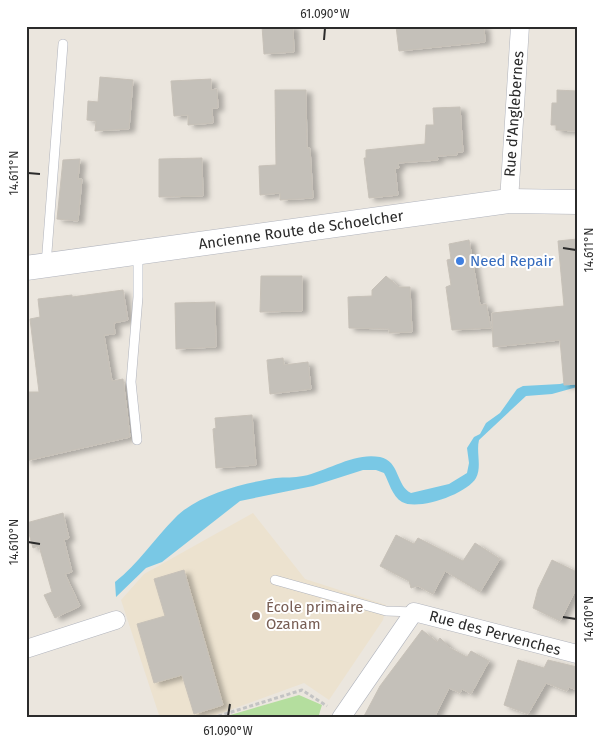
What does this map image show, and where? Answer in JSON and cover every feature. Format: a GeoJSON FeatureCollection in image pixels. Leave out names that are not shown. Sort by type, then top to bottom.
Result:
{"type":"FeatureCollection","features":[{"type":"Feature","properties":{"kind":"main road","name":"Ancienne Route de Schoelcher"},"geometry":{"type":"LineString","coordinates":[[36,267],[509,202],[577,202]]}},
{"type":"Feature","properties":{"kind":"street","name":"Rue d'Anglebernes"},"geometry":{"type":"LineString","coordinates":[[509,202],[520,26]]}},
{"type":"Feature","properties":{"kind":"street","name":"Rue des Pervenches"},"geometry":{"type":"LineString","coordinates":[[414,612],[577,654]]}},
{"type":"Feature","properties":{"kind":"street"},"geometry":{"type":"LineString","coordinates":[[342,717],[414,612]]}},
{"type":"Feature","properties":{"kind":"street"},"geometry":{"type":"LineString","coordinates":[[26,649],[116,620]]}},
{"type":"Feature","properties":{"kind":"lane"},"geometry":{"type":"LineString","coordinates":[[36,267],[63,44]]}},
{"type":"Feature","properties":{"kind":"lane"},"geometry":{"type":"LineString","coordinates":[[137,440],[131,382],[138,297],[138,252]]}},
{"type":"Feature","properties":{"kind":"lane"},"geometry":{"type":"LineString","coordinates":[[276,580],[386,611],[414,612]]}},
{"type":"Feature","properties":{"kind":"path"},"geometry":{"type":"LineString","coordinates":[[212,718],[302,690],[342,717]]}},
{"type":"Feature","properties":{"kind":"shaded area","name":"École primaire Ozanam"},"geometry":{"type":"Polygon","coordinates":[[[253,513],[305,579],[386,605],[383,620],[329,700],[304,683],[208,718],[160,718],[121,600],[144,574],[253,513]]]}},
{"type":"Feature","properties":{"kind":"green space"},"geometry":{"type":"Polygon","coordinates":[[[299,695],[322,705],[318,718],[220,718],[299,695]]]}},
{"type":"Feature","properties":{"kind":"water"},"geometry":{"type":"Polygon","coordinates":[[[577,380],[577,387],[552,394],[526,396],[479,440],[478,474],[471,484],[453,495],[430,503],[409,504],[402,502],[396,496],[384,473],[376,470],[363,470],[313,486],[240,501],[162,562],[146,568],[116,597],[115,582],[132,567],[175,518],[196,502],[222,491],[250,483],[312,474],[351,459],[370,456],[386,459],[391,463],[406,490],[411,493],[449,484],[467,473],[469,463],[467,448],[474,437],[480,434],[486,423],[500,413],[517,389],[523,386],[560,384],[577,380]]]}},
{"type":"Feature","properties":{"kind":"building"},"geometry":{"type":"Polygon","coordinates":[[[262,26],[293,26],[294,52],[264,54],[262,26]]]}},
{"type":"Feature","properties":{"kind":"building"},"geometry":{"type":"Polygon","coordinates":[[[396,26],[484,26],[485,42],[399,51],[396,26]]]}},
{"type":"Feature","properties":{"kind":"building"},"geometry":{"type":"Polygon","coordinates":[[[100,77],[133,80],[129,129],[95,131],[96,121],[87,120],[88,101],[98,102],[100,77]]]}},
{"type":"Feature","properties":{"kind":"building"},"geometry":{"type":"Polygon","coordinates":[[[211,79],[211,90],[217,89],[218,108],[212,108],[213,123],[188,125],[188,115],[174,116],[171,81],[211,79]]]}},
{"type":"Feature","properties":{"kind":"building"},"geometry":{"type":"Polygon","coordinates":[[[275,90],[306,90],[307,148],[310,148],[313,198],[280,200],[280,193],[260,195],[259,166],[276,165],[275,90]]]}},
{"type":"Feature","properties":{"kind":"building"},"geometry":{"type":"Polygon","coordinates":[[[557,90],[577,91],[577,131],[556,130],[556,125],[551,125],[552,103],[557,103],[557,90]]]}},
{"type":"Feature","properties":{"kind":"building"},"geometry":{"type":"Polygon","coordinates":[[[460,107],[463,152],[457,152],[457,155],[437,156],[438,160],[398,163],[399,168],[395,168],[398,195],[369,198],[364,158],[366,158],[366,150],[425,144],[426,125],[434,125],[433,108],[460,107]]]}},
{"type":"Feature","properties":{"kind":"building"},"geometry":{"type":"Polygon","coordinates":[[[202,158],[203,196],[159,197],[159,159],[202,158]]]}},
{"type":"Feature","properties":{"kind":"building"},"geometry":{"type":"Polygon","coordinates":[[[80,159],[78,179],[82,179],[78,221],[57,219],[63,160],[80,159]]]}},
{"type":"Feature","properties":{"kind":"building"},"geometry":{"type":"Polygon","coordinates":[[[577,239],[577,384],[564,385],[560,340],[493,347],[492,313],[564,306],[558,241],[577,239]]]}},
{"type":"Feature","properties":{"kind":"building"},"geometry":{"type":"Polygon","coordinates":[[[469,240],[480,305],[486,304],[491,328],[452,330],[446,287],[451,285],[447,260],[451,259],[449,244],[469,240]]]}},
{"type":"Feature","properties":{"kind":"building"},"geometry":{"type":"Polygon","coordinates":[[[261,276],[302,276],[302,311],[260,312],[261,276]]]}},
{"type":"Feature","properties":{"kind":"building"},"geometry":{"type":"Polygon","coordinates":[[[386,276],[399,287],[410,287],[412,332],[389,333],[389,329],[349,328],[348,297],[372,296],[372,290],[386,276]]]}},
{"type":"Feature","properties":{"kind":"building"},"geometry":{"type":"Polygon","coordinates":[[[123,290],[128,320],[114,323],[115,334],[104,335],[112,381],[123,379],[130,437],[26,461],[26,392],[39,392],[30,319],[40,317],[38,299],[72,295],[72,297],[123,290]]]}},
{"type":"Feature","properties":{"kind":"building"},"geometry":{"type":"Polygon","coordinates":[[[215,302],[216,347],[176,349],[175,303],[215,302]]]}},
{"type":"Feature","properties":{"kind":"building"},"geometry":{"type":"Polygon","coordinates":[[[283,358],[284,365],[308,362],[311,389],[270,394],[267,360],[283,358]]]}},
{"type":"Feature","properties":{"kind":"building"},"geometry":{"type":"Polygon","coordinates":[[[252,415],[256,465],[216,468],[213,429],[216,428],[215,418],[252,415]]]}},
{"type":"Feature","properties":{"kind":"building"},"geometry":{"type":"Polygon","coordinates":[[[63,513],[69,538],[64,540],[72,572],[65,574],[80,606],[55,618],[44,595],[52,592],[39,546],[33,548],[26,523],[63,513]]]}},
{"type":"Feature","properties":{"kind":"building"},"geometry":{"type":"Polygon","coordinates":[[[396,535],[414,544],[418,538],[463,561],[475,543],[500,559],[480,592],[445,571],[433,594],[418,586],[411,588],[409,581],[380,566],[396,535]]]}},
{"type":"Feature","properties":{"kind":"building"},"geometry":{"type":"Polygon","coordinates":[[[552,560],[577,572],[577,587],[560,621],[533,608],[538,589],[552,560]]]}},
{"type":"Feature","properties":{"kind":"building"},"geometry":{"type":"Polygon","coordinates":[[[184,570],[223,705],[194,714],[182,675],[154,683],[137,624],[165,616],[154,579],[184,570]]]}},
{"type":"Feature","properties":{"kind":"building"},"geometry":{"type":"Polygon","coordinates":[[[422,630],[437,642],[440,638],[450,648],[467,657],[471,651],[489,661],[471,694],[462,689],[460,693],[449,688],[434,718],[363,718],[380,686],[422,630]]]}},
{"type":"Feature","properties":{"kind":"building"},"geometry":{"type":"Polygon","coordinates":[[[518,660],[544,668],[548,660],[577,667],[577,690],[569,687],[567,691],[546,683],[528,714],[504,705],[518,660]]]}},
{"type":"Feature","properties":{"kind":"place","name":"Need Repair"},"geometry":{"type":"Point","coordinates":[460,261]}},
{"type":"Feature","properties":{"kind":"place","name":"École primaire Ozanam"},"geometry":{"type":"Point","coordinates":[256,616]}}]}
